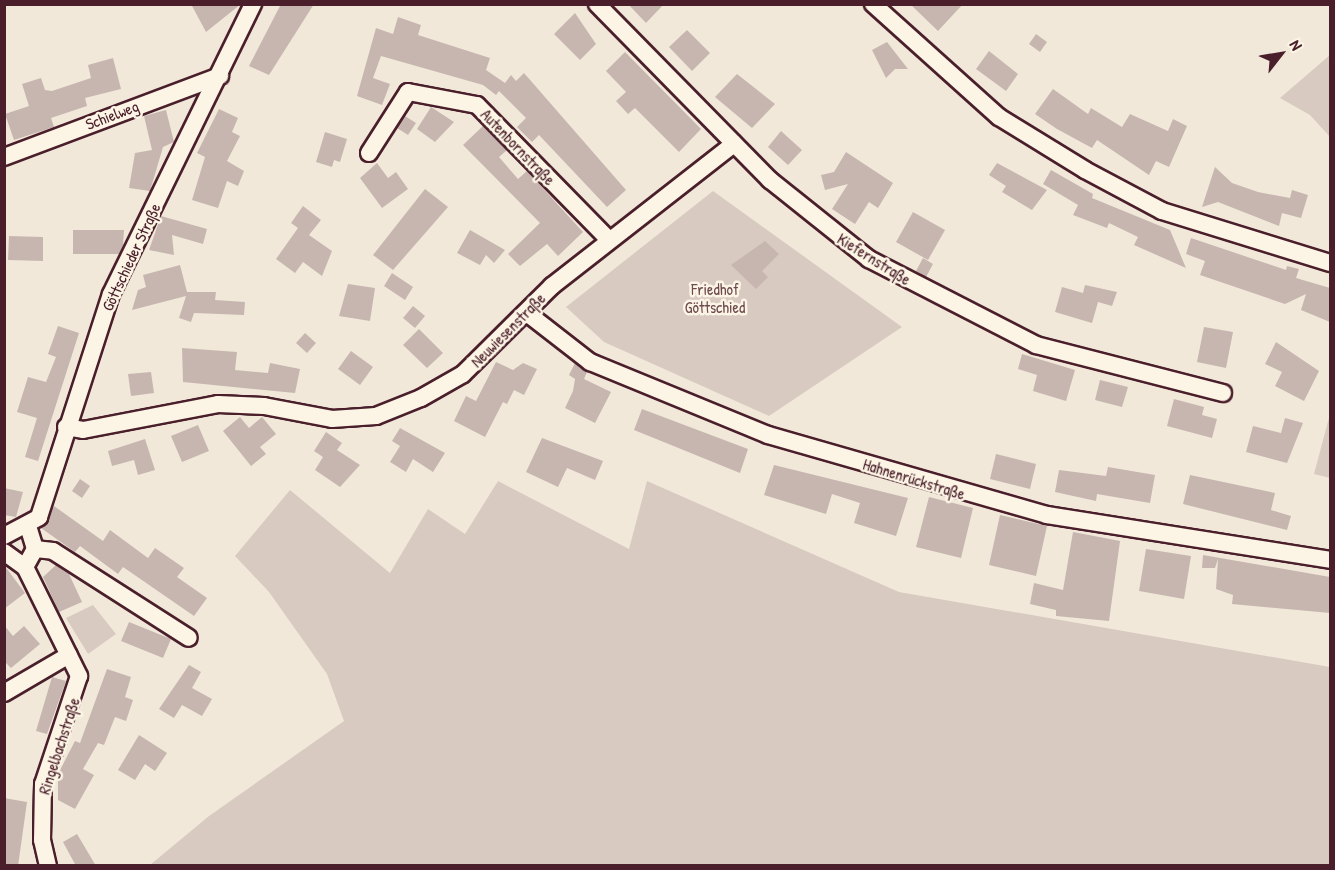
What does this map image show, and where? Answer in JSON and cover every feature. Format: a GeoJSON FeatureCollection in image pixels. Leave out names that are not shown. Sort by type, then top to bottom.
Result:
{"type":"FeatureCollection","features":[{"type":"Feature","properties":{"kind":"street","name":"Göttschieder Straße"},"geometry":{"type":"LineString","coordinates":[[28,526],[39,517],[66,427],[111,294],[220,76],[253,4]]}},
{"type":"Feature","properties":{"kind":"street","name":"Kiefernstraße"},"geometry":{"type":"LineString","coordinates":[[597,4],[734,144],[828,230],[913,285],[1036,345],[1223,393]]}},
{"type":"Feature","properties":{"kind":"street"},"geometry":{"type":"LineString","coordinates":[[873,4],[999,117],[1085,170],[1162,211],[1330,263]]}},
{"type":"Feature","properties":{"kind":"street","name":"Schielweg"},"geometry":{"type":"LineString","coordinates":[[4,157],[220,76]]}},
{"type":"Feature","properties":{"kind":"street","name":"Autenbornstraße"},"geometry":{"type":"LineString","coordinates":[[369,153],[408,92],[477,105],[608,239]]}},
{"type":"Feature","properties":{"kind":"street","name":"Neuwiesenstraße"},"geometry":{"type":"LineString","coordinates":[[66,427],[83,430],[218,404],[264,406],[332,419],[376,416],[464,374],[608,239],[734,144]]}},
{"type":"Feature","properties":{"kind":"street","name":"Hahnenrückstraße"},"geometry":{"type":"LineString","coordinates":[[527,313],[590,362],[768,435],[1047,515],[1330,560]]}},
{"type":"Feature","properties":{"kind":"street"},"geometry":{"type":"LineString","coordinates":[[4,536],[28,526],[35,549],[25,567]]}},
{"type":"Feature","properties":{"kind":"street"},"geometry":{"type":"LineString","coordinates":[[35,549],[53,551],[189,638]]}},
{"type":"Feature","properties":{"kind":"street","name":"Ringelbachstraße"},"geometry":{"type":"LineString","coordinates":[[4,552],[25,567],[79,676],[76,695],[40,805],[48,866]]}},
{"type":"Feature","properties":{"kind":"street"},"geometry":{"type":"LineString","coordinates":[[4,693],[69,655]]}},
{"type":"Feature","properties":{"kind":"green space"},"geometry":{"type":"Polygon","coordinates":[[[1330,55],[1330,137],[1310,115],[1280,98],[1330,55]]]}},
{"type":"Feature","properties":{"kind":"green space","name":"Friedhof Göttschied"},"geometry":{"type":"Polygon","coordinates":[[[713,191],[902,327],[769,416],[604,342],[566,307],[713,191]]]}},
{"type":"Feature","properties":{"kind":"green space"},"geometry":{"type":"Polygon","coordinates":[[[1330,414],[1330,478],[1314,474],[1330,414]]]}},
{"type":"Feature","properties":{"kind":"green space"},"geometry":{"type":"Polygon","coordinates":[[[498,481],[629,549],[647,481],[899,592],[1330,667],[1330,865],[150,865],[209,816],[344,721],[327,674],[269,592],[235,556],[290,490],[390,573],[428,509],[465,534],[498,481]]]}},
{"type":"Feature","properties":{"kind":"green space"},"geometry":{"type":"Polygon","coordinates":[[[93,605],[116,634],[88,654],[66,618],[93,605]]]}},
{"type":"Feature","properties":{"kind":"building"},"geometry":{"type":"Polygon","coordinates":[[[191,4],[241,4],[206,32],[191,4]]]}},
{"type":"Feature","properties":{"kind":"building"},"geometry":{"type":"Polygon","coordinates":[[[281,4],[314,4],[269,75],[249,66],[281,4]]]}},
{"type":"Feature","properties":{"kind":"building"},"geometry":{"type":"Polygon","coordinates":[[[628,4],[664,4],[646,23],[628,4]]]}},
{"type":"Feature","properties":{"kind":"building"},"geometry":{"type":"Polygon","coordinates":[[[910,4],[963,4],[938,31],[910,4]]]}},
{"type":"Feature","properties":{"kind":"building"},"geometry":{"type":"Polygon","coordinates":[[[575,13],[596,44],[580,60],[554,34],[575,13]]]}},
{"type":"Feature","properties":{"kind":"building"},"geometry":{"type":"Polygon","coordinates":[[[398,17],[421,25],[418,35],[490,58],[486,70],[505,83],[511,75],[516,81],[524,73],[626,190],[607,207],[539,135],[532,142],[517,127],[526,118],[499,91],[496,95],[483,85],[381,56],[373,78],[390,84],[382,105],[357,96],[376,28],[393,34],[398,17]]]}},
{"type":"Feature","properties":{"kind":"building"},"geometry":{"type":"Polygon","coordinates":[[[687,30],[710,53],[692,71],[669,47],[687,30]]]}},
{"type":"Feature","properties":{"kind":"building"},"geometry":{"type":"Polygon","coordinates":[[[1036,34],[1047,42],[1040,52],[1029,44],[1036,34]]]}},
{"type":"Feature","properties":{"kind":"building"},"geometry":{"type":"Polygon","coordinates":[[[887,42],[908,69],[895,69],[886,78],[872,50],[887,42]]]}},
{"type":"Feature","properties":{"kind":"building"},"geometry":{"type":"Polygon","coordinates":[[[989,51],[1018,74],[1006,91],[976,69],[989,51]]]}},
{"type":"Feature","properties":{"kind":"building"},"geometry":{"type":"Polygon","coordinates":[[[625,52],[701,129],[679,152],[635,108],[628,114],[616,101],[626,92],[606,71],[625,52]]]}},
{"type":"Feature","properties":{"kind":"building"},"geometry":{"type":"Polygon","coordinates":[[[113,58],[121,89],[85,98],[87,106],[51,118],[54,127],[14,140],[5,114],[29,106],[22,84],[41,78],[45,90],[52,91],[91,78],[88,65],[113,58]]]}},
{"type":"Feature","properties":{"kind":"building"},"geometry":{"type":"Polygon","coordinates":[[[737,74],[775,104],[752,128],[715,97],[737,74]]]}},
{"type":"Feature","properties":{"kind":"building"},"geometry":{"type":"Polygon","coordinates":[[[1053,89],[1088,114],[1091,108],[1122,127],[1130,114],[1168,131],[1173,119],[1187,126],[1169,167],[1156,161],[1149,175],[1097,140],[1092,148],[1057,129],[1035,114],[1053,89]]]}},
{"type":"Feature","properties":{"kind":"building"},"geometry":{"type":"Polygon","coordinates":[[[431,107],[454,122],[435,142],[417,129],[431,107]]]}},
{"type":"Feature","properties":{"kind":"building"},"geometry":{"type":"Polygon","coordinates":[[[219,109],[238,118],[232,132],[240,136],[227,161],[244,171],[238,186],[227,181],[218,208],[192,200],[205,157],[197,153],[219,109]]]}},
{"type":"Feature","properties":{"kind":"building"},"geometry":{"type":"Polygon","coordinates":[[[166,110],[174,142],[163,147],[150,191],[129,188],[135,153],[152,150],[144,116],[166,110]]]}},
{"type":"Feature","properties":{"kind":"building"},"geometry":{"type":"Polygon","coordinates":[[[405,116],[416,123],[408,135],[397,128],[405,116]]]}},
{"type":"Feature","properties":{"kind":"building"},"geometry":{"type":"Polygon","coordinates":[[[483,126],[507,150],[499,157],[518,179],[527,171],[583,232],[558,256],[547,244],[520,266],[508,254],[540,223],[463,145],[483,126]]]}},
{"type":"Feature","properties":{"kind":"building"},"geometry":{"type":"Polygon","coordinates":[[[781,131],[802,150],[788,165],[768,147],[781,131]]]}},
{"type":"Feature","properties":{"kind":"building"},"geometry":{"type":"Polygon","coordinates":[[[325,132],[347,139],[340,162],[334,160],[332,167],[316,162],[325,132]]]}},
{"type":"Feature","properties":{"kind":"building"},"geometry":{"type":"Polygon","coordinates":[[[846,152],[893,183],[878,208],[869,202],[855,224],[832,209],[848,184],[825,190],[821,175],[834,172],[846,152]]]}},
{"type":"Feature","properties":{"kind":"building"},"geometry":{"type":"Polygon","coordinates":[[[377,163],[388,178],[396,172],[408,189],[382,208],[360,178],[377,163]]]}},
{"type":"Feature","properties":{"kind":"building"},"geometry":{"type":"Polygon","coordinates":[[[997,163],[1047,190],[1032,210],[1002,192],[1006,186],[989,175],[997,163]]]}},
{"type":"Feature","properties":{"kind":"building"},"geometry":{"type":"Polygon","coordinates":[[[1215,167],[1232,183],[1258,192],[1290,198],[1292,190],[1308,195],[1301,218],[1282,213],[1279,226],[1218,202],[1202,207],[1215,167]]]}},
{"type":"Feature","properties":{"kind":"building"},"geometry":{"type":"Polygon","coordinates":[[[1051,170],[1093,194],[1092,198],[1170,230],[1186,268],[1134,245],[1138,237],[1109,223],[1107,228],[1073,215],[1078,205],[1043,184],[1051,170]]]}},
{"type":"Feature","properties":{"kind":"building"},"geometry":{"type":"Polygon","coordinates":[[[425,189],[448,207],[393,270],[373,255],[425,189]]]}},
{"type":"Feature","properties":{"kind":"building"},"geometry":{"type":"Polygon","coordinates":[[[303,206],[321,220],[309,235],[332,251],[322,276],[303,262],[295,273],[276,259],[298,228],[291,223],[303,206]]]}},
{"type":"Feature","properties":{"kind":"building"},"geometry":{"type":"Polygon","coordinates":[[[913,212],[945,230],[928,260],[896,242],[913,212]]]}},
{"type":"Feature","properties":{"kind":"building"},"geometry":{"type":"Polygon","coordinates":[[[161,216],[207,229],[203,244],[172,235],[174,255],[149,250],[161,216]]]}},
{"type":"Feature","properties":{"kind":"building"},"geometry":{"type":"Polygon","coordinates":[[[73,230],[124,230],[123,245],[119,254],[73,254],[73,230]]]}},
{"type":"Feature","properties":{"kind":"building"},"geometry":{"type":"Polygon","coordinates":[[[470,230],[505,250],[494,263],[486,255],[480,265],[457,253],[470,230]]]}},
{"type":"Feature","properties":{"kind":"building"},"geometry":{"type":"Polygon","coordinates":[[[9,236],[43,237],[43,261],[8,260],[9,236]]]}},
{"type":"Feature","properties":{"kind":"building"},"geometry":{"type":"Polygon","coordinates":[[[1191,238],[1286,270],[1287,266],[1299,269],[1296,278],[1330,288],[1330,322],[1301,310],[1306,294],[1285,304],[1200,275],[1205,261],[1186,254],[1191,238]]]}},
{"type":"Feature","properties":{"kind":"building"},"geometry":{"type":"Polygon","coordinates":[[[765,241],[779,254],[762,271],[768,277],[756,289],[731,265],[765,241]]]}},
{"type":"Feature","properties":{"kind":"building"},"geometry":{"type":"Polygon","coordinates":[[[923,258],[933,264],[926,277],[916,271],[923,258]]]}},
{"type":"Feature","properties":{"kind":"building"},"geometry":{"type":"Polygon","coordinates":[[[180,265],[187,292],[216,292],[215,300],[245,302],[244,315],[194,313],[191,322],[179,318],[186,296],[132,310],[138,290],[146,287],[143,275],[180,265]]]}},
{"type":"Feature","properties":{"kind":"building"},"geometry":{"type":"Polygon","coordinates":[[[392,273],[413,287],[405,300],[384,286],[392,273]]]}},
{"type":"Feature","properties":{"kind":"building"},"geometry":{"type":"Polygon","coordinates":[[[348,284],[375,288],[370,321],[339,316],[348,284]]]}},
{"type":"Feature","properties":{"kind":"building"},"geometry":{"type":"Polygon","coordinates":[[[1085,285],[1117,292],[1112,306],[1098,302],[1092,323],[1055,312],[1062,287],[1083,293],[1085,285]]]}},
{"type":"Feature","properties":{"kind":"building"},"geometry":{"type":"Polygon","coordinates":[[[413,306],[425,316],[415,328],[403,318],[413,306]]]}},
{"type":"Feature","properties":{"kind":"building"},"geometry":{"type":"Polygon","coordinates":[[[58,326],[79,333],[38,461],[25,457],[37,418],[17,412],[28,377],[46,382],[56,357],[48,354],[58,326]]]}},
{"type":"Feature","properties":{"kind":"building"},"geometry":{"type":"Polygon","coordinates":[[[1204,327],[1233,332],[1226,368],[1197,362],[1204,327]]]}},
{"type":"Feature","properties":{"kind":"building"},"geometry":{"type":"Polygon","coordinates":[[[419,329],[443,353],[427,368],[403,345],[419,329]]]}},
{"type":"Feature","properties":{"kind":"building"},"geometry":{"type":"Polygon","coordinates":[[[305,333],[316,343],[307,353],[296,343],[305,333]]]}},
{"type":"Feature","properties":{"kind":"building"},"geometry":{"type":"Polygon","coordinates":[[[1276,342],[1319,371],[1304,401],[1275,386],[1282,372],[1265,364],[1276,342]]]}},
{"type":"Feature","properties":{"kind":"building"},"geometry":{"type":"Polygon","coordinates":[[[182,348],[237,352],[235,370],[268,373],[270,363],[300,369],[295,393],[183,382],[182,348]]]}},
{"type":"Feature","properties":{"kind":"building"},"geometry":{"type":"Polygon","coordinates":[[[351,351],[373,367],[360,385],[338,369],[351,351]]]}},
{"type":"Feature","properties":{"kind":"building"},"geometry":{"type":"Polygon","coordinates":[[[1022,354],[1075,370],[1066,401],[1033,391],[1037,375],[1018,369],[1022,354]]]}},
{"type":"Feature","properties":{"kind":"building"},"geometry":{"type":"Polygon","coordinates":[[[496,362],[513,370],[523,363],[537,369],[524,395],[514,390],[507,404],[503,402],[485,437],[454,421],[466,396],[476,401],[496,362]]]}},
{"type":"Feature","properties":{"kind":"building"},"geometry":{"type":"Polygon","coordinates":[[[575,363],[587,372],[584,379],[611,392],[595,423],[565,408],[573,391],[575,379],[569,375],[575,363]]]}},
{"type":"Feature","properties":{"kind":"building"},"geometry":{"type":"Polygon","coordinates":[[[151,372],[154,393],[131,396],[128,374],[151,372]]]}},
{"type":"Feature","properties":{"kind":"building"},"geometry":{"type":"Polygon","coordinates":[[[1100,380],[1128,387],[1122,407],[1095,400],[1100,380]]]}},
{"type":"Feature","properties":{"kind":"building"},"geometry":{"type":"Polygon","coordinates":[[[1174,399],[1204,407],[1202,415],[1217,419],[1212,438],[1167,426],[1174,399]]]}},
{"type":"Feature","properties":{"kind":"building"},"geometry":{"type":"Polygon","coordinates":[[[642,409],[748,449],[740,473],[634,430],[642,409]]]}},
{"type":"Feature","properties":{"kind":"building"},"geometry":{"type":"Polygon","coordinates":[[[240,417],[249,428],[262,417],[276,434],[260,447],[266,454],[251,466],[223,431],[240,417]]]}},
{"type":"Feature","properties":{"kind":"building"},"geometry":{"type":"Polygon","coordinates":[[[1285,418],[1303,423],[1287,463],[1246,452],[1253,426],[1281,433],[1285,418]]]}},
{"type":"Feature","properties":{"kind":"building"},"geometry":{"type":"Polygon","coordinates":[[[198,425],[209,451],[182,462],[171,436],[198,425]]]}},
{"type":"Feature","properties":{"kind":"building"},"geometry":{"type":"Polygon","coordinates":[[[400,428],[445,453],[433,472],[413,459],[406,472],[390,462],[400,446],[392,441],[400,428]]]}},
{"type":"Feature","properties":{"kind":"building"},"geometry":{"type":"Polygon","coordinates":[[[326,432],[342,443],[337,450],[360,465],[340,487],[315,470],[323,457],[314,451],[326,432]]]}},
{"type":"Feature","properties":{"kind":"building"},"geometry":{"type":"Polygon","coordinates":[[[542,438],[603,461],[595,480],[567,468],[558,487],[526,472],[542,438]]]}},
{"type":"Feature","properties":{"kind":"building"},"geometry":{"type":"Polygon","coordinates":[[[145,439],[155,470],[138,475],[134,460],[112,466],[108,451],[145,439]]]}},
{"type":"Feature","properties":{"kind":"building"},"geometry":{"type":"Polygon","coordinates":[[[996,454],[1036,464],[1030,489],[990,479],[996,454]]]}},
{"type":"Feature","properties":{"kind":"building"},"geometry":{"type":"Polygon","coordinates":[[[774,465],[908,498],[896,536],[854,523],[860,503],[832,494],[826,514],[764,495],[774,465]]]}},
{"type":"Feature","properties":{"kind":"building"},"geometry":{"type":"Polygon","coordinates":[[[1108,467],[1155,475],[1150,503],[1097,494],[1096,501],[1055,492],[1059,470],[1106,476],[1108,467]]]}},
{"type":"Feature","properties":{"kind":"building"},"geometry":{"type":"Polygon","coordinates":[[[1190,475],[1275,493],[1271,510],[1291,516],[1287,530],[1183,504],[1190,475]]]}},
{"type":"Feature","properties":{"kind":"building"},"geometry":{"type":"Polygon","coordinates":[[[80,479],[90,486],[82,498],[72,491],[80,479]]]}},
{"type":"Feature","properties":{"kind":"building"},"geometry":{"type":"Polygon","coordinates":[[[4,488],[23,492],[16,517],[4,515],[4,488]]]}},
{"type":"Feature","properties":{"kind":"building"},"geometry":{"type":"Polygon","coordinates":[[[929,497],[973,508],[961,558],[916,547],[929,497]]]}},
{"type":"Feature","properties":{"kind":"building"},"geometry":{"type":"Polygon","coordinates":[[[54,506],[103,541],[110,530],[148,558],[155,548],[184,568],[177,577],[207,598],[194,616],[123,567],[118,574],[80,546],[75,552],[41,528],[54,506]]]}},
{"type":"Feature","properties":{"kind":"building"},"geometry":{"type":"Polygon","coordinates":[[[1000,515],[1047,526],[1036,576],[989,565],[1000,515]]]}},
{"type":"Feature","properties":{"kind":"building"},"geometry":{"type":"Polygon","coordinates":[[[1073,532],[1120,541],[1109,621],[1056,616],[1056,610],[1030,604],[1034,583],[1063,590],[1073,532]]]}},
{"type":"Feature","properties":{"kind":"building"},"geometry":{"type":"Polygon","coordinates":[[[1146,549],[1191,556],[1184,599],[1139,591],[1146,549]]]}},
{"type":"Feature","properties":{"kind":"building"},"geometry":{"type":"Polygon","coordinates":[[[1203,555],[1330,577],[1330,613],[1232,604],[1233,595],[1216,589],[1218,559],[1215,568],[1202,568],[1203,555]]]}},
{"type":"Feature","properties":{"kind":"building"},"geometry":{"type":"Polygon","coordinates":[[[4,565],[25,593],[4,609],[4,565]]]}},
{"type":"Feature","properties":{"kind":"building"},"geometry":{"type":"Polygon","coordinates":[[[56,565],[69,574],[82,602],[59,612],[43,577],[56,565]]]}},
{"type":"Feature","properties":{"kind":"building"},"geometry":{"type":"Polygon","coordinates":[[[129,622],[171,639],[163,658],[121,641],[129,622]]]}},
{"type":"Feature","properties":{"kind":"building"},"geometry":{"type":"Polygon","coordinates":[[[4,625],[13,636],[24,626],[40,644],[11,668],[4,661],[4,625]]]}},
{"type":"Feature","properties":{"kind":"building"},"geometry":{"type":"Polygon","coordinates":[[[189,665],[201,672],[192,688],[212,699],[202,716],[182,705],[174,718],[159,709],[189,665]]]}},
{"type":"Feature","properties":{"kind":"building"},"geometry":{"type":"Polygon","coordinates":[[[107,669],[131,677],[125,697],[133,700],[126,721],[115,717],[104,745],[98,743],[83,769],[94,775],[75,809],[58,800],[58,774],[75,741],[80,743],[107,669]]]}},
{"type":"Feature","properties":{"kind":"building"},"geometry":{"type":"Polygon","coordinates":[[[52,677],[66,681],[47,734],[36,731],[52,677]]]}},
{"type":"Feature","properties":{"kind":"building"},"geometry":{"type":"Polygon","coordinates":[[[139,735],[167,753],[155,771],[145,764],[135,780],[118,770],[139,735]]]}},
{"type":"Feature","properties":{"kind":"building"},"geometry":{"type":"Polygon","coordinates":[[[4,798],[27,802],[18,866],[4,866],[4,798]]]}},
{"type":"Feature","properties":{"kind":"building"},"geometry":{"type":"Polygon","coordinates":[[[77,834],[96,866],[76,866],[63,842],[77,834]]]}}]}
